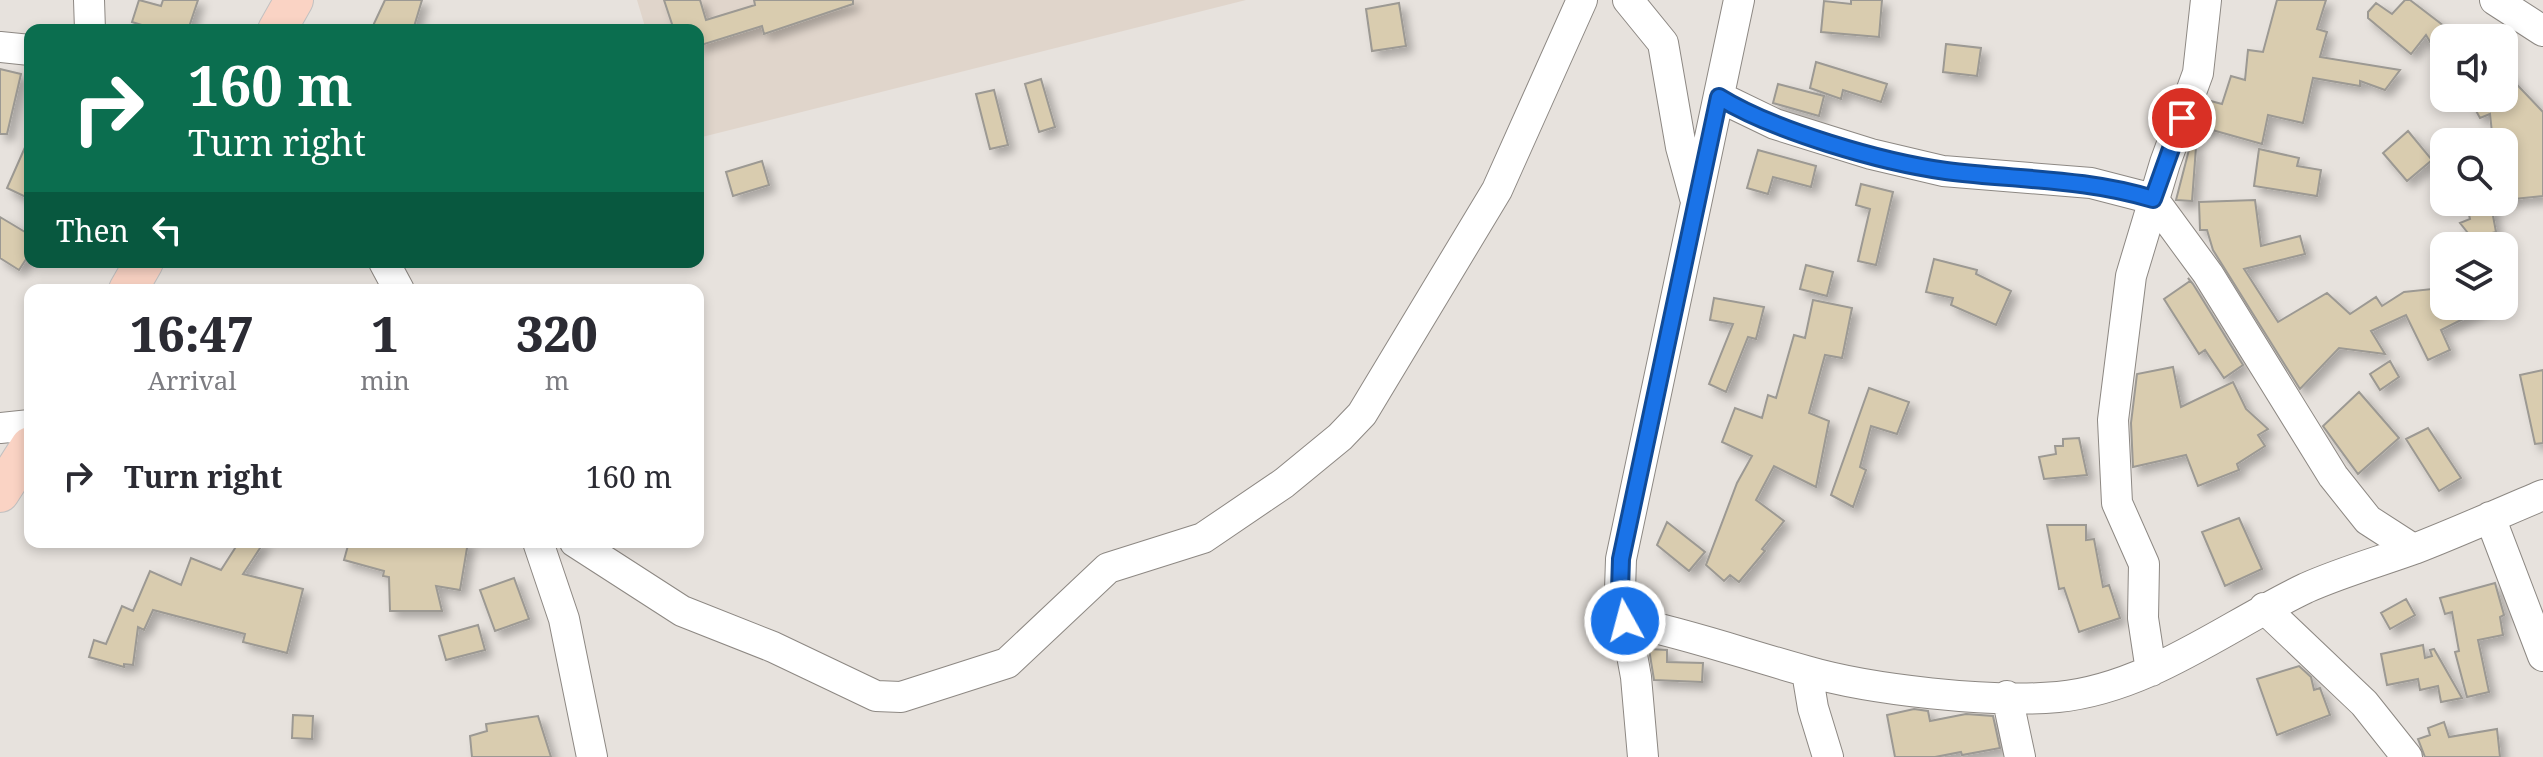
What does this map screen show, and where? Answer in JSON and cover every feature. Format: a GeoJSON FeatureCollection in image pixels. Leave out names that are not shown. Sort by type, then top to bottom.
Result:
{"type":"FeatureCollection","features":[{"type":"Feature","properties":{"kind":"main road"},"geometry":{"type":"LineString","coordinates":[[280,24],[294,0]]}},
{"type":"Feature","properties":{"kind":"main road"},"geometry":{"type":"LineString","coordinates":[[0,493],[24,455]]}},
{"type":"Feature","properties":{"kind":"street"},"geometry":{"type":"LineString","coordinates":[[89,0],[90,24]]}},
{"type":"Feature","properties":{"kind":"street"},"geometry":{"type":"LineString","coordinates":[[584,548],[682,611],[773,647],[876,696],[909,695],[1007,663],[1108,568],[1203,538],[1284,483],[1340,437],[1362,414],[1497,190],[1582,0]]}},
{"type":"Feature","properties":{"kind":"street"},"geometry":{"type":"LineString","coordinates":[[1628,0],[1663,43],[1681,147],[1697,206]]}},
{"type":"Feature","properties":{"kind":"street"},"geometry":{"type":"LineString","coordinates":[[1643,757],[1636,677],[1620,590],[1621,559],[1739,0]]}},
{"type":"Feature","properties":{"kind":"street"},"geometry":{"type":"LineString","coordinates":[[2151,671],[2143,618],[2144,564],[2117,503],[2113,447],[2118,369],[2131,276],[2153,199],[2198,73],[2206,0]]}},
{"type":"Feature","properties":{"kind":"street"},"geometry":{"type":"LineString","coordinates":[[2495,0],[2543,31]]}},
{"type":"Feature","properties":{"kind":"street"},"geometry":{"type":"LineString","coordinates":[[0,47],[24,49]]}},
{"type":"Feature","properties":{"kind":"street"},"geometry":{"type":"LineString","coordinates":[[1719,97],[1775,124],[1871,154],[1943,171],[2091,183],[2153,199],[2208,274],[2333,476],[2368,520],[2413,549]]}},
{"type":"Feature","properties":{"kind":"street"},"geometry":{"type":"LineString","coordinates":[[0,428],[24,426]]}},
{"type":"Feature","properties":{"kind":"street"},"geometry":{"type":"LineString","coordinates":[[1625,621],[1698,636],[1807,672],[1917,690],[2032,698],[2082,694],[2151,671],[2264,608],[2339,573],[2413,549],[2543,495]]}},
{"type":"Feature","properties":{"kind":"street"},"geometry":{"type":"LineString","coordinates":[[2490,517],[2543,656]]}},
{"type":"Feature","properties":{"kind":"street"},"geometry":{"type":"LineString","coordinates":[[540,548],[553,578],[564,619],[592,757]]}},
{"type":"Feature","properties":{"kind":"street"},"geometry":{"type":"LineString","coordinates":[[2264,608],[2364,703],[2407,757]]}},
{"type":"Feature","properties":{"kind":"street"},"geometry":{"type":"LineString","coordinates":[[1807,672],[1813,708],[1828,757]]}},
{"type":"Feature","properties":{"kind":"street"},"geometry":{"type":"LineString","coordinates":[[2007,696],[2020,757]]}},
{"type":"Feature","properties":{"kind":"shaded area"},"geometry":{"type":"Polygon","coordinates":[[[637,0],[1246,0],[704,136],[704,24],[644,24],[637,0]]]}},
{"type":"Feature","properties":{"kind":"building"},"geometry":{"type":"Polygon","coordinates":[[[139,0],[161,6],[163,0],[198,0],[190,24],[132,22],[139,0]]]}},
{"type":"Feature","properties":{"kind":"building"},"geometry":{"type":"Polygon","coordinates":[[[385,0],[422,0],[415,24],[374,24],[385,0]]]}},
{"type":"Feature","properties":{"kind":"building"},"geometry":{"type":"Polygon","coordinates":[[[664,0],[700,0],[706,20],[755,5],[754,0],[853,0],[853,4],[764,34],[762,26],[704,44],[704,24],[672,24],[664,0]]]}},
{"type":"Feature","properties":{"kind":"building"},"geometry":{"type":"Polygon","coordinates":[[[1851,0],[1882,0],[1879,37],[1821,32],[1824,1],[1851,4],[1851,0]]]}},
{"type":"Feature","properties":{"kind":"building"},"geometry":{"type":"Polygon","coordinates":[[[2277,0],[2326,0],[2317,29],[2327,32],[2320,57],[2400,70],[2385,90],[2360,81],[2360,86],[2313,78],[2303,123],[2268,115],[2262,144],[2198,126],[2207,100],[2222,104],[2231,76],[2245,80],[2248,50],[2263,52],[2277,0]]]}},
{"type":"Feature","properties":{"kind":"building"},"geometry":{"type":"Polygon","coordinates":[[[2405,0],[2410,0],[2441,24],[2430,24],[2430,42],[2426,35],[2411,54],[2368,18],[2368,12],[2376,3],[2392,14],[2405,0]]]}},
{"type":"Feature","properties":{"kind":"building"},"geometry":{"type":"Polygon","coordinates":[[[1399,3],[1406,46],[1372,51],[1366,9],[1399,3]]]}},
{"type":"Feature","properties":{"kind":"building"},"geometry":{"type":"Polygon","coordinates":[[[1946,44],[1981,48],[1977,76],[1943,72],[1946,44]]]}},
{"type":"Feature","properties":{"kind":"building"},"geometry":{"type":"Polygon","coordinates":[[[1816,62],[1887,84],[1881,102],[1843,90],[1841,99],[1810,88],[1816,62]]]}},
{"type":"Feature","properties":{"kind":"building"},"geometry":{"type":"Polygon","coordinates":[[[0,69],[21,74],[7,134],[0,134],[0,69]]]}},
{"type":"Feature","properties":{"kind":"building"},"geometry":{"type":"Polygon","coordinates":[[[1041,79],[1055,127],[1039,132],[1025,84],[1041,79]]]}},
{"type":"Feature","properties":{"kind":"building"},"geometry":{"type":"Polygon","coordinates":[[[1778,84],[1824,96],[1819,116],[1773,103],[1778,84]]]}},
{"type":"Feature","properties":{"kind":"building"},"geometry":{"type":"Polygon","coordinates":[[[2518,86],[2543,112],[2543,196],[2518,199],[2518,128],[2492,128],[2490,114],[2480,118],[2477,112],[2518,112],[2518,86]]]}},
{"type":"Feature","properties":{"kind":"building"},"geometry":{"type":"Polygon","coordinates":[[[994,90],[1008,145],[990,149],[976,94],[994,90]]]}},
{"type":"Feature","properties":{"kind":"building"},"geometry":{"type":"Polygon","coordinates":[[[2408,131],[2430,162],[2407,181],[2383,153],[2408,131]]]}},
{"type":"Feature","properties":{"kind":"building"},"geometry":{"type":"Polygon","coordinates":[[[2190,146],[2196,147],[2192,201],[2176,200],[2190,146]]]}},
{"type":"Feature","properties":{"kind":"building"},"geometry":{"type":"Polygon","coordinates":[[[2259,149],[2299,158],[2297,166],[2321,170],[2317,196],[2254,186],[2259,149]]]}},
{"type":"Feature","properties":{"kind":"building"},"geometry":{"type":"Polygon","coordinates":[[[24,150],[24,196],[7,188],[24,150]]]}},
{"type":"Feature","properties":{"kind":"building"},"geometry":{"type":"Polygon","coordinates":[[[1758,150],[1816,166],[1811,187],[1773,177],[1768,194],[1747,188],[1758,150]]]}},
{"type":"Feature","properties":{"kind":"building"},"geometry":{"type":"Polygon","coordinates":[[[762,161],[769,185],[733,196],[726,172],[762,161]]]}},
{"type":"Feature","properties":{"kind":"building"},"geometry":{"type":"Polygon","coordinates":[[[1861,184],[1893,192],[1876,265],[1858,261],[1870,209],[1856,205],[1861,184]]]}},
{"type":"Feature","properties":{"kind":"building"},"geometry":{"type":"Polygon","coordinates":[[[2255,200],[2261,246],[2300,236],[2305,254],[2244,269],[2278,322],[2327,293],[2350,314],[2376,297],[2382,306],[2404,292],[2430,289],[2430,320],[2461,320],[2441,330],[2450,350],[2428,360],[2406,315],[2371,331],[2385,354],[2339,348],[2300,389],[2213,250],[2207,230],[2200,230],[2199,202],[2255,200]]]}},
{"type":"Feature","properties":{"kind":"building"},"geometry":{"type":"Polygon","coordinates":[[[2469,216],[2493,216],[2496,232],[2467,232],[2460,223],[2470,219],[2469,216]]]}},
{"type":"Feature","properties":{"kind":"building"},"geometry":{"type":"Polygon","coordinates":[[[0,217],[24,231],[24,262],[19,270],[0,258],[0,217]]]}},
{"type":"Feature","properties":{"kind":"building"},"geometry":{"type":"Polygon","coordinates":[[[1934,259],[1977,270],[1976,274],[2011,291],[1996,325],[1951,305],[1953,298],[1926,292],[1934,259]]]}},
{"type":"Feature","properties":{"kind":"building"},"geometry":{"type":"Polygon","coordinates":[[[1806,265],[1833,272],[1827,296],[1800,289],[1806,265]]]}},
{"type":"Feature","properties":{"kind":"building"},"geometry":{"type":"Polygon","coordinates":[[[2188,278],[2193,284],[2243,365],[2224,378],[2205,350],[2199,354],[2164,299],[2190,281],[2188,278]]]}},
{"type":"Feature","properties":{"kind":"building"},"geometry":{"type":"Polygon","coordinates":[[[1714,298],[1764,307],[1756,339],[1748,337],[1726,392],[1709,384],[1733,324],[1710,320],[1714,298]]]}},
{"type":"Feature","properties":{"kind":"building"},"geometry":{"type":"Polygon","coordinates":[[[1813,300],[1852,308],[1842,358],[1825,355],[1809,413],[1829,421],[1816,487],[1774,466],[1756,500],[1784,521],[1762,549],[1765,551],[1739,582],[1730,575],[1724,581],[1706,565],[1737,483],[1752,456],[1722,442],[1735,408],[1762,418],[1768,395],[1776,398],[1794,335],[1805,338],[1813,300]]]}},
{"type":"Feature","properties":{"kind":"building"},"geometry":{"type":"Polygon","coordinates":[[[2390,361],[2399,377],[2380,390],[2370,374],[2390,361]]]}},
{"type":"Feature","properties":{"kind":"building"},"geometry":{"type":"Polygon","coordinates":[[[2173,367],[2181,407],[2233,382],[2246,409],[2268,429],[2258,435],[2265,446],[2237,464],[2239,470],[2198,486],[2186,455],[2133,467],[2131,423],[2137,374],[2173,367]]]}},
{"type":"Feature","properties":{"kind":"building"},"geometry":{"type":"Polygon","coordinates":[[[2543,370],[2543,443],[2535,444],[2520,375],[2543,370]]]}},
{"type":"Feature","properties":{"kind":"building"},"geometry":{"type":"Polygon","coordinates":[[[1869,388],[1909,402],[1897,434],[1871,426],[1860,467],[1866,470],[1853,507],[1831,495],[1869,388]]]}},
{"type":"Feature","properties":{"kind":"building"},"geometry":{"type":"Polygon","coordinates":[[[2359,392],[2399,438],[2358,474],[2323,426],[2359,392]]]}},
{"type":"Feature","properties":{"kind":"building"},"geometry":{"type":"Polygon","coordinates":[[[2428,428],[2461,478],[2439,491],[2406,439],[2428,428]]]}},
{"type":"Feature","properties":{"kind":"building"},"geometry":{"type":"Polygon","coordinates":[[[2079,438],[2087,475],[2044,479],[2039,457],[2056,454],[2055,446],[2063,446],[2063,439],[2079,438]]]}},
{"type":"Feature","properties":{"kind":"building"},"geometry":{"type":"Polygon","coordinates":[[[2239,518],[2262,569],[2225,586],[2202,532],[2239,518]]]}},
{"type":"Feature","properties":{"kind":"building"},"geometry":{"type":"Polygon","coordinates":[[[1667,522],[1705,552],[1689,571],[1657,545],[1667,522]]]}},
{"type":"Feature","properties":{"kind":"building"},"geometry":{"type":"Polygon","coordinates":[[[2047,525],[2086,525],[2086,540],[2094,539],[2103,587],[2109,585],[2120,618],[2079,632],[2064,588],[2059,589],[2047,525]]]}},
{"type":"Feature","properties":{"kind":"building"},"geometry":{"type":"Polygon","coordinates":[[[235,548],[260,548],[243,574],[303,589],[287,653],[243,642],[245,634],[153,610],[144,630],[138,627],[133,665],[124,664],[124,667],[89,657],[94,640],[106,644],[122,606],[133,611],[150,571],[181,585],[191,558],[221,570],[235,548]]]}},
{"type":"Feature","properties":{"kind":"building"},"geometry":{"type":"Polygon","coordinates":[[[347,548],[467,548],[460,590],[436,586],[442,611],[390,611],[389,577],[383,576],[384,571],[344,560],[347,548]]]}},
{"type":"Feature","properties":{"kind":"building"},"geometry":{"type":"Polygon","coordinates":[[[514,578],[529,619],[495,631],[480,590],[514,578]]]}},
{"type":"Feature","properties":{"kind":"building"},"geometry":{"type":"Polygon","coordinates":[[[2495,583],[2504,615],[2500,617],[2503,635],[2478,640],[2489,692],[2467,697],[2455,652],[2459,651],[2452,612],[2445,614],[2440,598],[2495,583]]]}},
{"type":"Feature","properties":{"kind":"building"},"geometry":{"type":"Polygon","coordinates":[[[2406,599],[2415,615],[2390,629],[2381,613],[2406,599]]]}},
{"type":"Feature","properties":{"kind":"building"},"geometry":{"type":"Polygon","coordinates":[[[478,625],[485,650],[446,660],[439,636],[478,625]]]}},
{"type":"Feature","properties":{"kind":"building"},"geometry":{"type":"Polygon","coordinates":[[[2423,645],[2425,658],[2432,656],[2430,650],[2434,649],[2462,698],[2441,702],[2438,686],[2420,690],[2418,679],[2387,685],[2381,654],[2423,645]]]}},
{"type":"Feature","properties":{"kind":"building"},"geometry":{"type":"Polygon","coordinates":[[[1649,649],[1667,650],[1667,662],[1703,663],[1702,682],[1654,680],[1649,649]]]}},
{"type":"Feature","properties":{"kind":"building"},"geometry":{"type":"Polygon","coordinates":[[[2299,666],[2311,677],[2314,690],[2320,688],[2330,715],[2277,735],[2257,679],[2299,666]]]}},
{"type":"Feature","properties":{"kind":"building"},"geometry":{"type":"Polygon","coordinates":[[[1914,709],[1928,711],[1930,721],[1966,714],[1993,716],[2000,748],[1962,755],[1961,752],[1935,757],[1895,757],[1887,715],[1914,709]]]}},
{"type":"Feature","properties":{"kind":"building"},"geometry":{"type":"Polygon","coordinates":[[[293,715],[313,716],[312,739],[292,738],[293,715]]]}},
{"type":"Feature","properties":{"kind":"building"},"geometry":{"type":"Polygon","coordinates":[[[538,716],[551,757],[472,757],[470,736],[487,731],[486,724],[538,716]]]}},
{"type":"Feature","properties":{"kind":"building"},"geometry":{"type":"Polygon","coordinates":[[[2444,722],[2449,737],[2497,729],[2500,757],[2425,757],[2418,739],[2430,735],[2428,728],[2444,722]]]}},
{"type":"Feature","properties":{"kind":"route"},"geometry":{"type":"LineString","coordinates":[[1625,621],[1620,590],[1621,559],[1653,403],[1685,271],[1719,97],[1775,124],[1871,154],[1943,171],[2091,183],[2153,199],[2182,118]]}}]}
